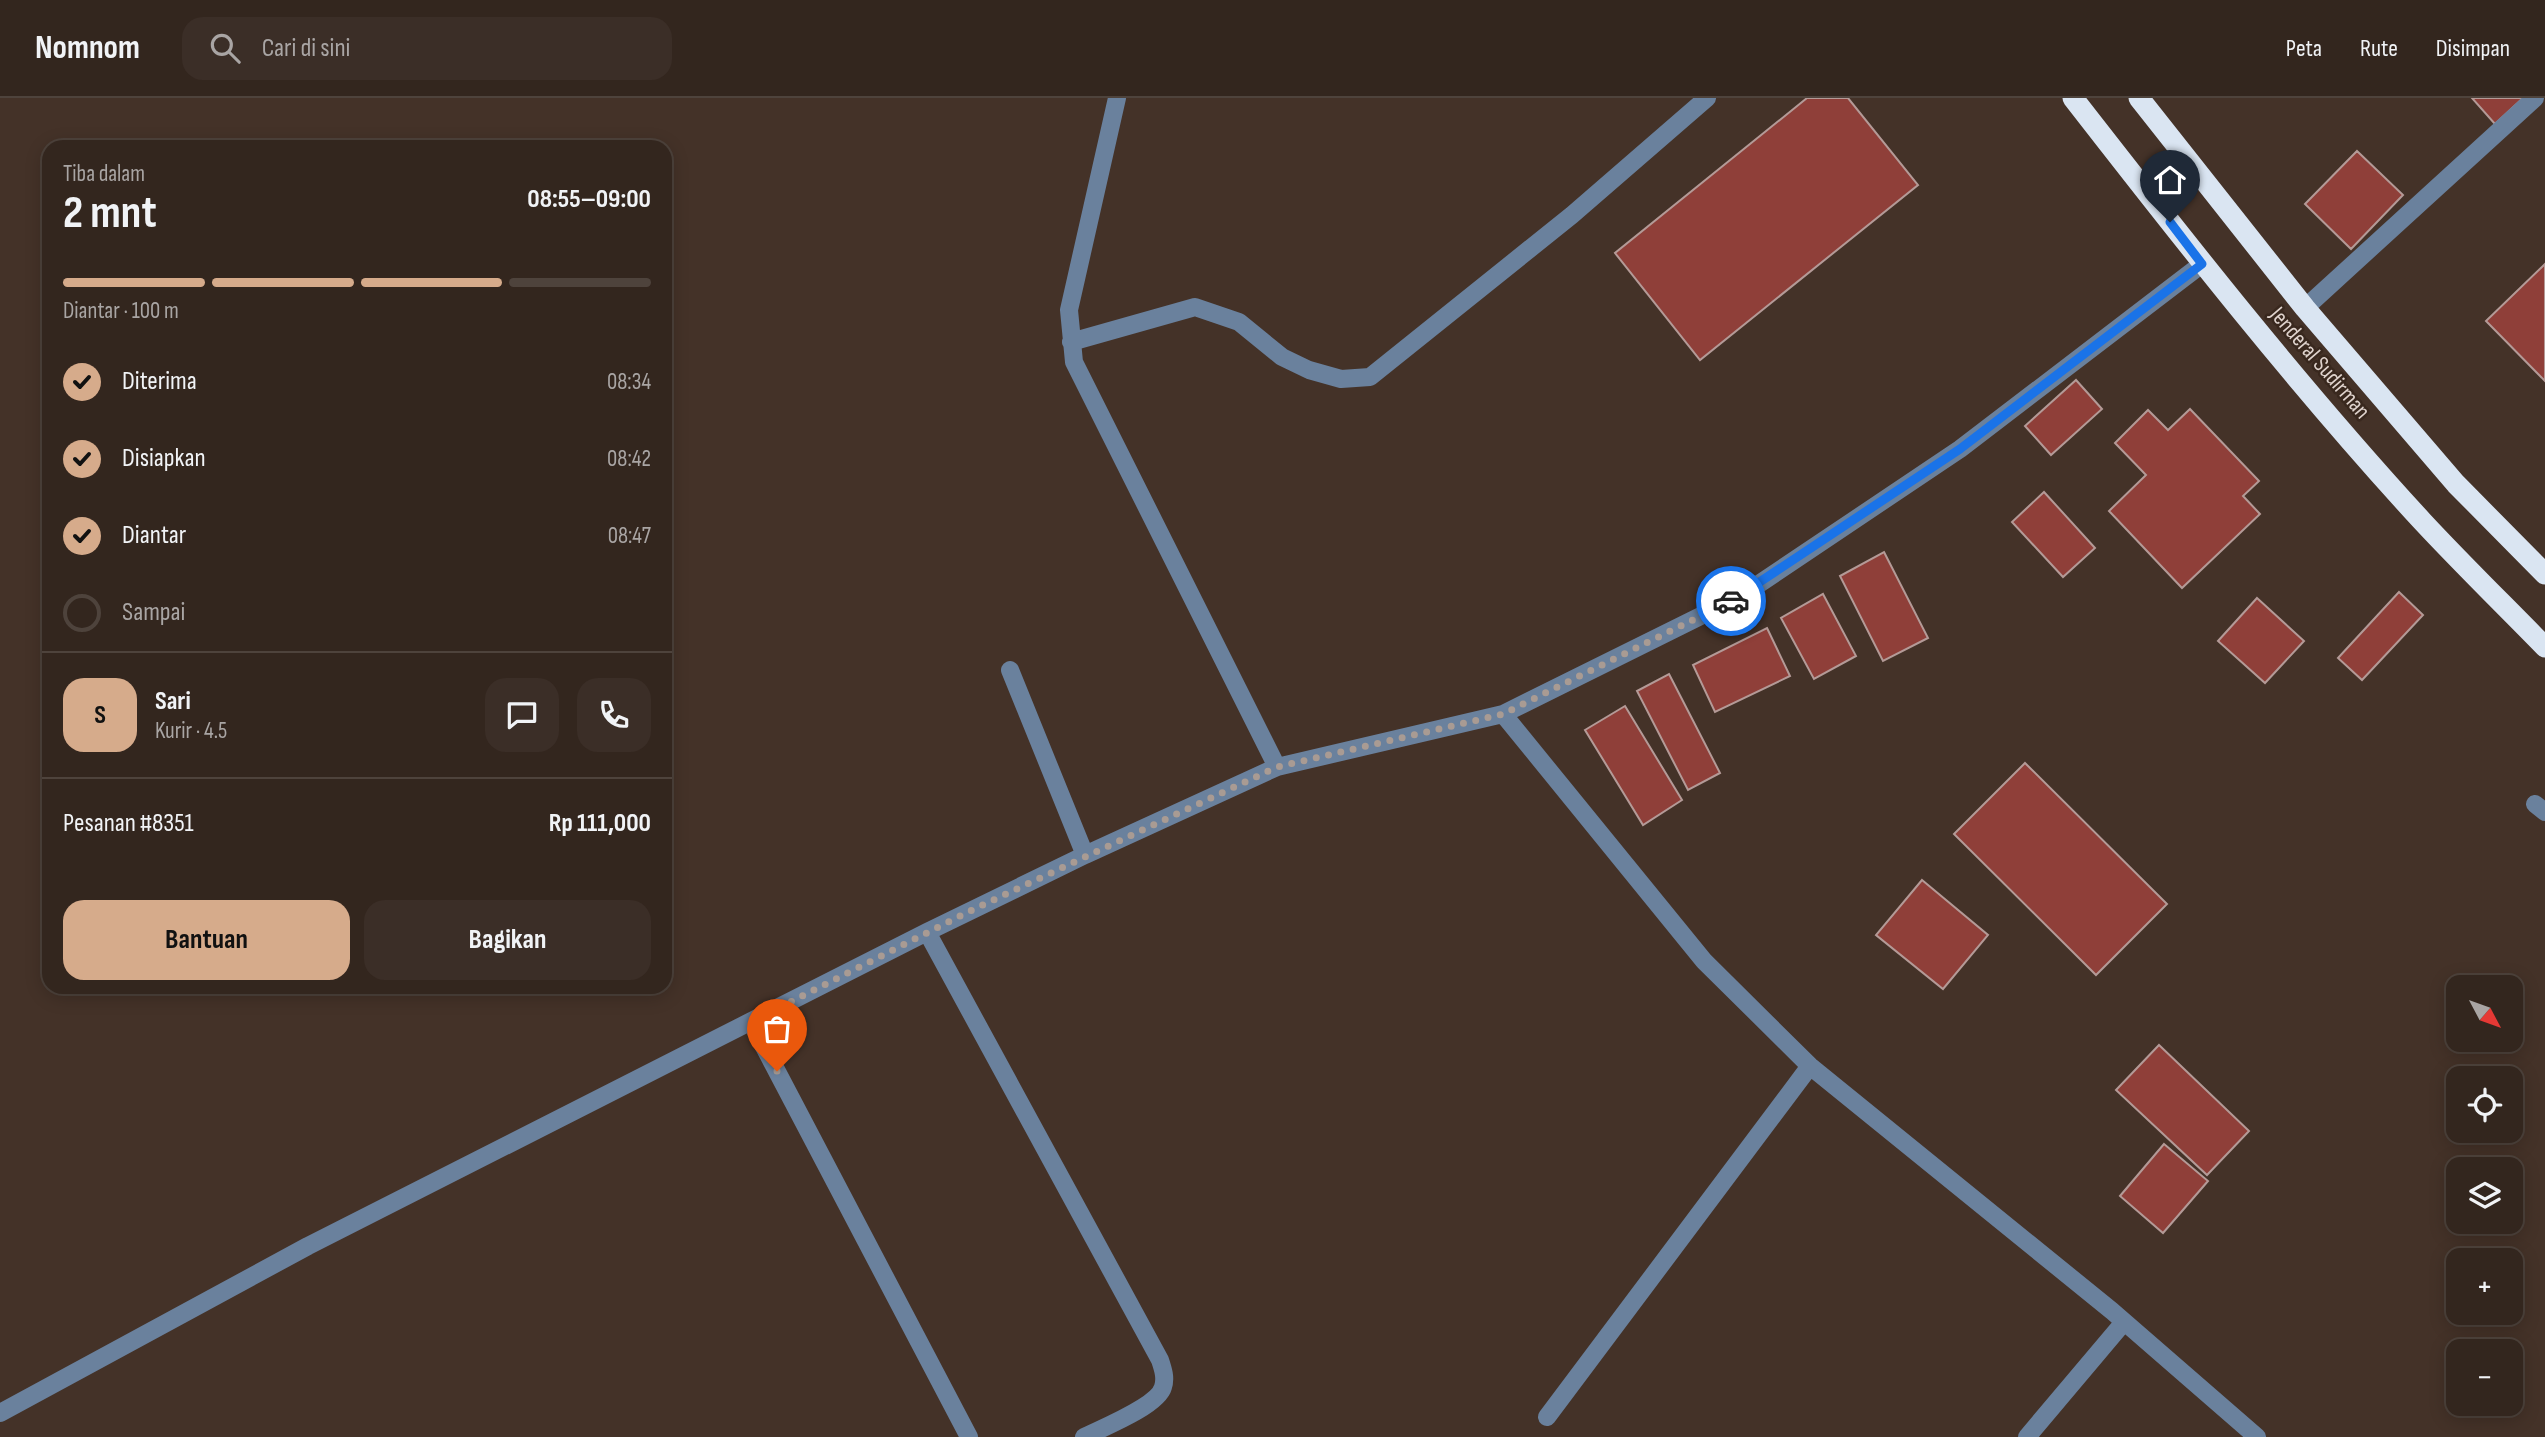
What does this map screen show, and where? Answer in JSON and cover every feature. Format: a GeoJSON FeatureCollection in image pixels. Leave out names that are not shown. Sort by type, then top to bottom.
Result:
{"type":"FeatureCollection","features":[{"type":"Feature","properties":{"kind":"highway","name":"Jenderal Sudirman"},"geometry":{"type":"LineString","coordinates":[[2073,98],[2202,264],[2282,361],[2423,521],[2545,646]]}},
{"type":"Feature","properties":{"kind":"highway"},"geometry":{"type":"LineString","coordinates":[[2140,98],[2305,308],[2456,484],[2545,574]]}},
{"type":"Feature","properties":{"kind":"street"},"geometry":{"type":"LineString","coordinates":[[1117,98],[1069,310],[1074,362],[1277,767]]}},
{"type":"Feature","properties":{"kind":"street"},"geometry":{"type":"LineString","coordinates":[[1070,342],[1195,307],[1239,322],[1282,357],[1309,370],[1341,379],[1370,377],[1572,215],[1707,98]]}},
{"type":"Feature","properties":{"kind":"street"},"geometry":{"type":"LineString","coordinates":[[2305,308],[2535,98]]}},
{"type":"Feature","properties":{"kind":"street"},"geometry":{"type":"LineString","coordinates":[[0,1413],[308,1245],[1085,855],[1277,767],[1503,714],[1741,596],[1960,449],[2202,264]]}},
{"type":"Feature","properties":{"kind":"street"},"geometry":{"type":"LineString","coordinates":[[1010,670],[1085,855]]}},
{"type":"Feature","properties":{"kind":"street"},"geometry":{"type":"LineString","coordinates":[[1503,714],[1704,961],[1810,1066],[2124,1322],[2257,1437]]}},
{"type":"Feature","properties":{"kind":"street"},"geometry":{"type":"LineString","coordinates":[[927,932],[1160,1360],[1164,1374],[1163,1389],[1153,1401],[1084,1437]]}},
{"type":"Feature","properties":{"kind":"street"},"geometry":{"type":"LineString","coordinates":[[751,1022],[970,1437]]}},
{"type":"Feature","properties":{"kind":"street"},"geometry":{"type":"LineString","coordinates":[[1547,1417],[1810,1066]]}},
{"type":"Feature","properties":{"kind":"street"},"geometry":{"type":"LineString","coordinates":[[2027,1437],[2124,1322]]}},
{"type":"Feature","properties":{"kind":"building"},"geometry":{"type":"Polygon","coordinates":[[[1807,98],[1848,98],[1918,185],[1700,360],[1615,253],[1807,98]]]}},
{"type":"Feature","properties":{"kind":"building"},"geometry":{"type":"Polygon","coordinates":[[[2472,98],[2523,98],[2495,124],[2472,98]]]}},
{"type":"Feature","properties":{"kind":"building"},"geometry":{"type":"Polygon","coordinates":[[[2357,151],[2403,195],[2351,249],[2305,204],[2357,151]]]}},
{"type":"Feature","properties":{"kind":"building"},"geometry":{"type":"Polygon","coordinates":[[[2545,264],[2545,381],[2486,321],[2545,264]]]}},
{"type":"Feature","properties":{"kind":"building"},"geometry":{"type":"Polygon","coordinates":[[[2076,380],[2102,409],[2051,455],[2025,426],[2076,380]]]}},
{"type":"Feature","properties":{"kind":"building"},"geometry":{"type":"Polygon","coordinates":[[[2190,409],[2259,481],[2243,496],[2260,514],[2182,588],[2109,511],[2146,475],[2115,443],[2148,410],[2168,430],[2190,409]]]}},
{"type":"Feature","properties":{"kind":"building"},"geometry":{"type":"Polygon","coordinates":[[[2044,492],[2095,548],[2063,577],[2012,522],[2044,492]]]}},
{"type":"Feature","properties":{"kind":"building"},"geometry":{"type":"Polygon","coordinates":[[[1884,552],[1928,638],[1883,661],[1840,576],[1884,552]]]}},
{"type":"Feature","properties":{"kind":"building"},"geometry":{"type":"Polygon","coordinates":[[[2399,592],[2423,615],[2362,680],[2338,658],[2399,592]]]}},
{"type":"Feature","properties":{"kind":"building"},"geometry":{"type":"Polygon","coordinates":[[[1823,594],[1856,656],[1814,679],[1781,618],[1823,594]]]}},
{"type":"Feature","properties":{"kind":"building"},"geometry":{"type":"Polygon","coordinates":[[[2257,598],[2304,641],[2265,683],[2218,641],[2257,598]]]}},
{"type":"Feature","properties":{"kind":"building"},"geometry":{"type":"Polygon","coordinates":[[[1767,628],[1790,676],[1715,712],[1693,665],[1767,628]]]}},
{"type":"Feature","properties":{"kind":"building"},"geometry":{"type":"Polygon","coordinates":[[[1669,674],[1720,773],[1688,790],[1637,691],[1669,674]]]}},
{"type":"Feature","properties":{"kind":"building"},"geometry":{"type":"Polygon","coordinates":[[[1625,706],[1682,800],[1643,825],[1585,730],[1625,706]]]}},
{"type":"Feature","properties":{"kind":"building"},"geometry":{"type":"Polygon","coordinates":[[[2025,763],[2167,904],[2096,975],[1954,834],[2025,763]]]}},
{"type":"Feature","properties":{"kind":"building"},"geometry":{"type":"Polygon","coordinates":[[[1922,880],[1988,935],[1943,989],[1876,935],[1922,880]]]}},
{"type":"Feature","properties":{"kind":"building"},"geometry":{"type":"Polygon","coordinates":[[[2159,1045],[2249,1131],[2207,1175],[2116,1090],[2159,1045]]]}},
{"type":"Feature","properties":{"kind":"building"},"geometry":{"type":"Polygon","coordinates":[[[2164,1144],[2208,1181],[2163,1233],[2120,1196],[2164,1144]]]}},
{"type":"Feature","properties":{"kind":"way so far"},"geometry":{"type":"LineString","coordinates":[[777,1071],[751,1022],[927,932],[1085,855],[1277,767],[1503,714],[1731,601]]}},
{"type":"Feature","properties":{"kind":"route"},"geometry":{"type":"LineString","coordinates":[[1731,601],[1960,449],[2202,264],[2170,222]]}}]}
